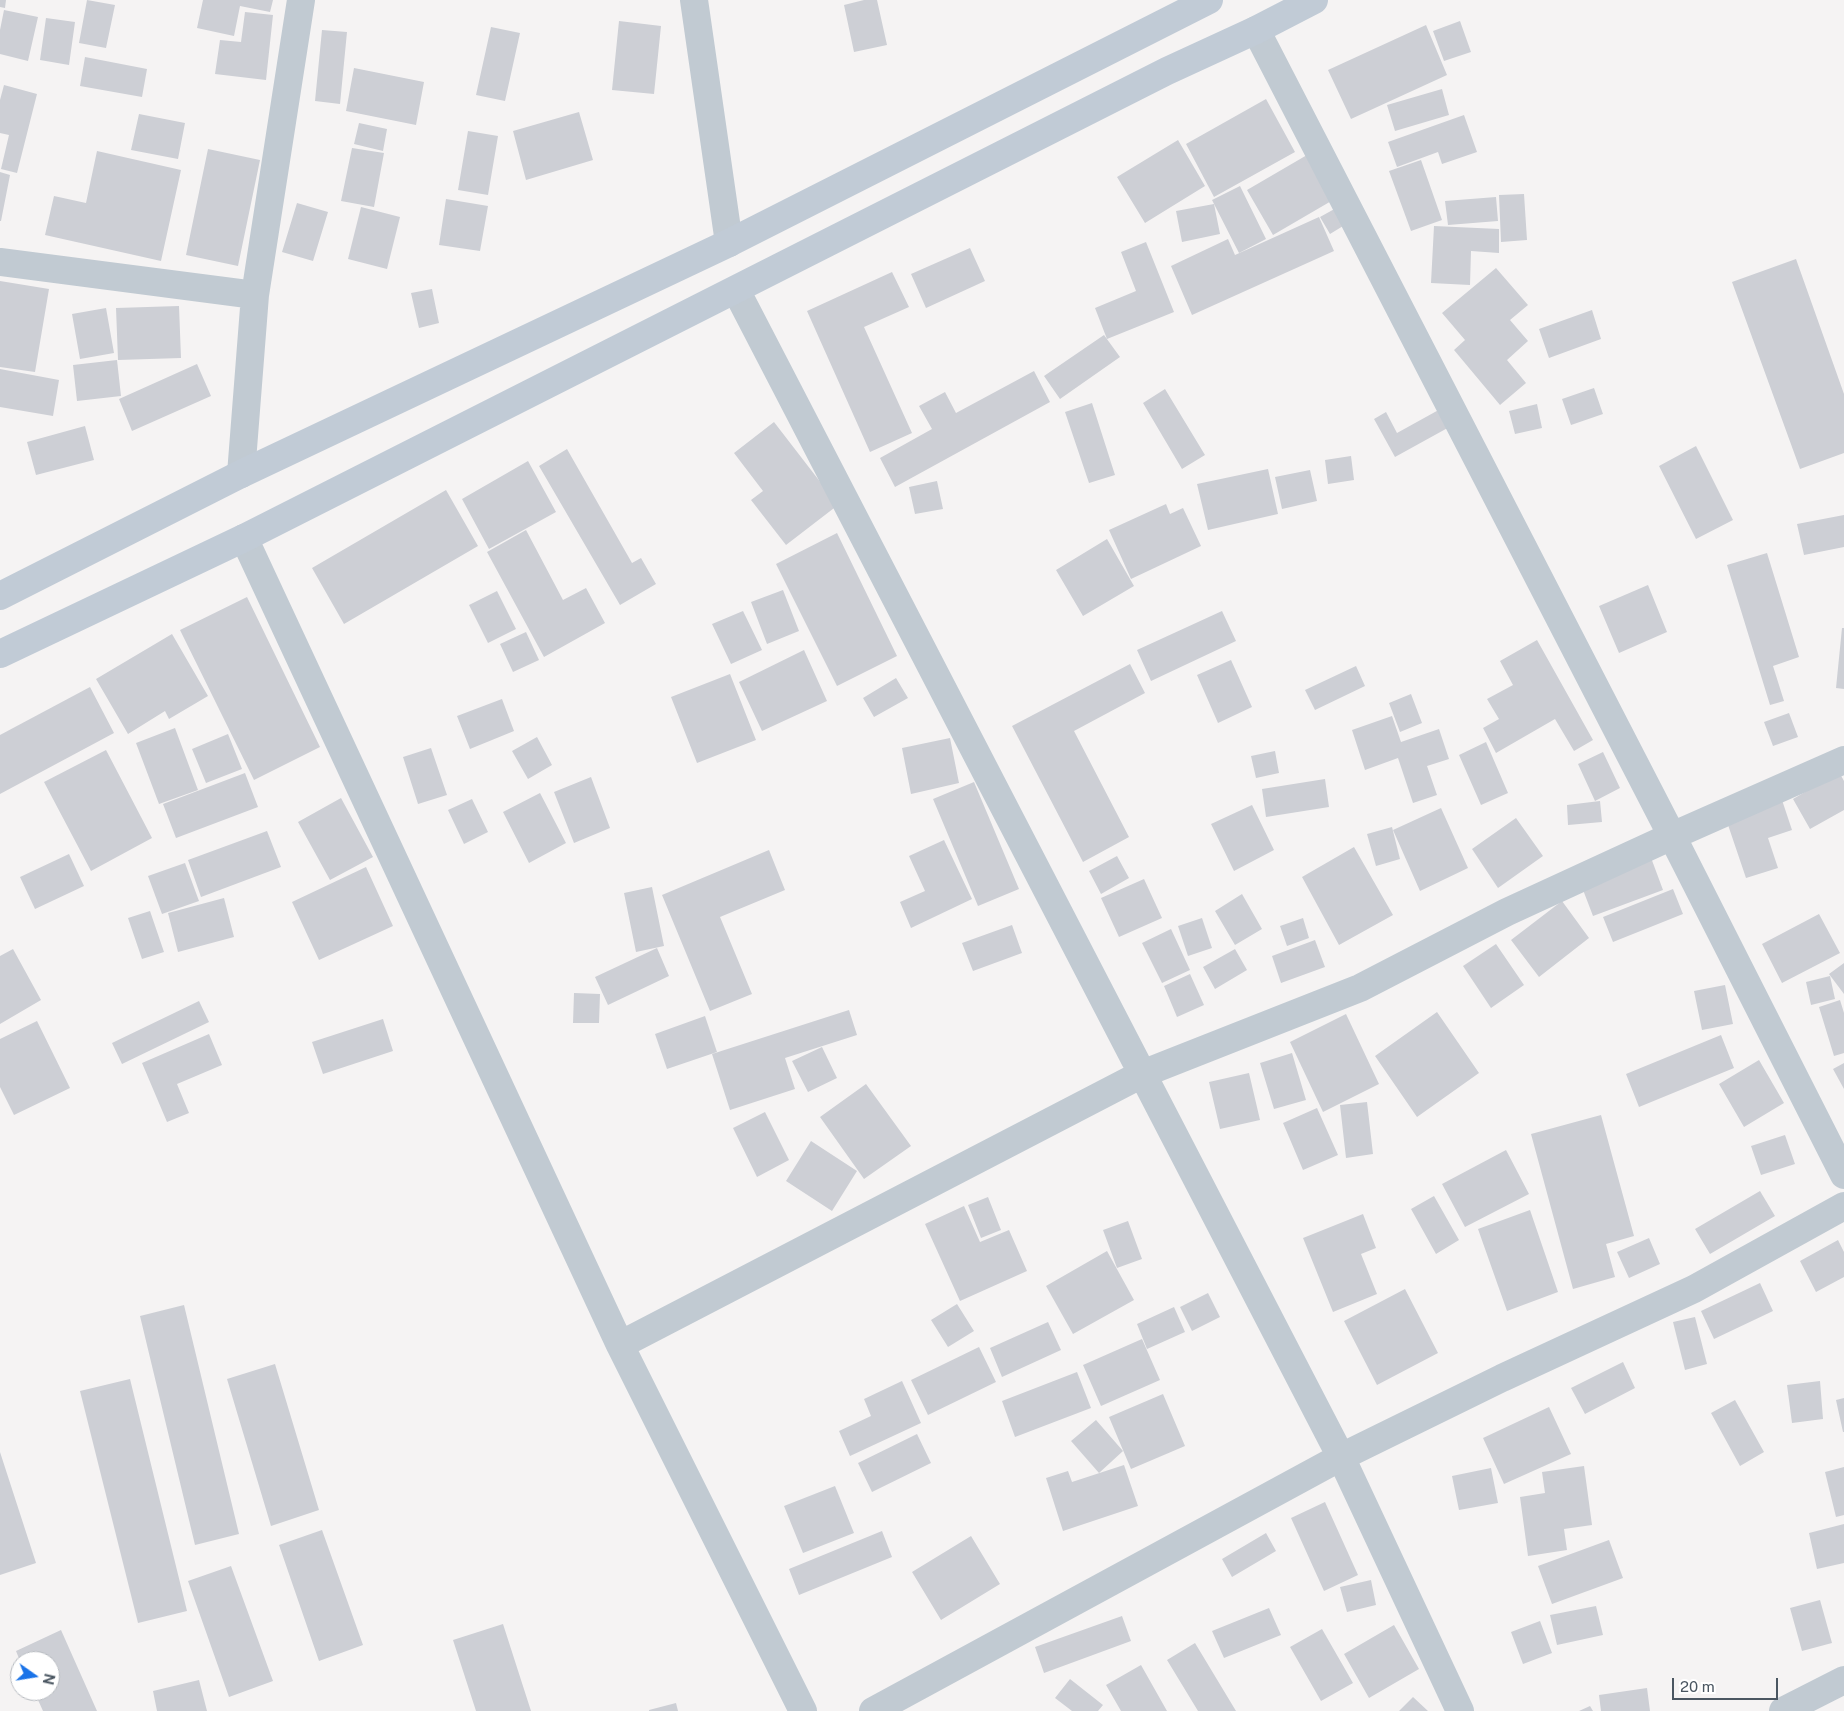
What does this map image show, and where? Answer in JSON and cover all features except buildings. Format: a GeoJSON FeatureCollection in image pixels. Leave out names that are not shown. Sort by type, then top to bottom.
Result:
{"type":"FeatureCollection","features":[{"type":"Feature","properties":{"kind":"main road"},"geometry":{"type":"LineString","coordinates":[[0,596],[241,474],[729,243],[1209,0]]}},
{"type":"Feature","properties":{"kind":"main road"},"geometry":{"type":"LineString","coordinates":[[0,654],[244,538],[1149,80],[1256,30],[1314,0]]}},
{"type":"Feature","properties":{"kind":"street"},"geometry":{"type":"LineString","coordinates":[[241,474],[255,295],[300,0]]}},
{"type":"Feature","properties":{"kind":"street"},"geometry":{"type":"LineString","coordinates":[[694,0],[729,243]]}},
{"type":"Feature","properties":{"kind":"street"},"geometry":{"type":"LineString","coordinates":[[1256,30],[1672,836],[1844,1174]]}},
{"type":"Feature","properties":{"kind":"street"},"geometry":{"type":"LineString","coordinates":[[0,262],[255,295]]}},
{"type":"Feature","properties":{"kind":"street"},"geometry":{"type":"LineString","coordinates":[[736,290],[1341,1457],[1460,1711]]}},
{"type":"Feature","properties":{"kind":"street"},"geometry":{"type":"LineString","coordinates":[[244,538],[620,1345],[803,1711]]}},
{"type":"Feature","properties":{"kind":"street"},"geometry":{"type":"LineString","coordinates":[[620,1345],[1142,1074],[1360,988],[1506,912],[1844,760]]}},
{"type":"Feature","properties":{"kind":"street"},"geometry":{"type":"LineString","coordinates":[[873,1711],[1341,1457],[1502,1378],[1694,1289],[1844,1206]]}},
{"type":"Feature","properties":{"kind":"street"},"geometry":{"type":"LineString","coordinates":[[1782,1711],[1844,1680]]}}]}
